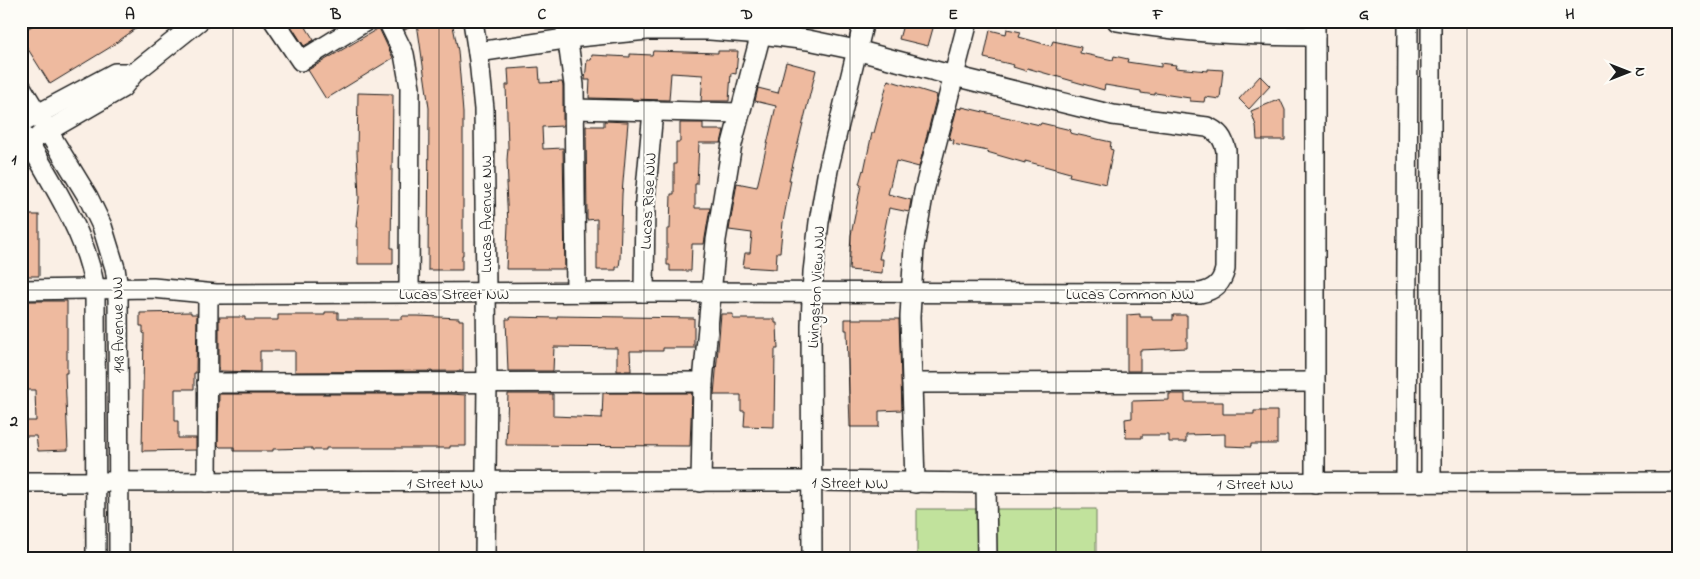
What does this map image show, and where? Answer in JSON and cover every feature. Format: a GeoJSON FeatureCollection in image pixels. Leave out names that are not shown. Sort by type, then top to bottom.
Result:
{"type":"FeatureCollection","features":[{"type":"Feature","properties":{"kind":"street"},"geometry":{"type":"LineString","coordinates":[[24,139],[49,132],[122,88],[134,73],[199,21]]}},
{"type":"Feature","properties":{"kind":"street"},"geometry":{"type":"LineString","coordinates":[[274,21],[301,61],[366,21]]}},
{"type":"Feature","properties":{"kind":"street"},"geometry":{"type":"LineString","coordinates":[[388,21],[404,54],[410,87],[409,293]]}},
{"type":"Feature","properties":{"kind":"street","name":"Lucas Avenue NW"},"geometry":{"type":"LineString","coordinates":[[473,21],[484,109],[487,383],[485,558]]}},
{"type":"Feature","properties":{"kind":"street","name":"Livingston View NW"},"geometry":{"type":"LineString","coordinates":[[812,558],[812,293],[819,222],[826,178],[864,21]]}},
{"type":"Feature","properties":{"kind":"street"},"geometry":{"type":"LineString","coordinates":[[915,483],[911,293],[914,247],[918,221],[968,21]]}},
{"type":"Feature","properties":{"kind":"street"},"geometry":{"type":"LineString","coordinates":[[1117,21],[1164,29],[1225,35],[1315,29],[1315,483]]}},
{"type":"Feature","properties":{"kind":"street"},"geometry":{"type":"LineString","coordinates":[[1406,482],[1408,21]]}},
{"type":"Feature","properties":{"kind":"street"},"geometry":{"type":"LineString","coordinates":[[1431,21],[1431,482]]}},
{"type":"Feature","properties":{"kind":"street"},"geometry":{"type":"LineString","coordinates":[[702,482],[703,382],[720,209],[740,112],[762,28]]}},
{"type":"Feature","properties":{"kind":"street","name":"Lucas Common NW"},"geometry":{"type":"LineString","coordinates":[[478,52],[567,30],[762,28],[1113,114],[1178,124],[1198,125],[1215,131],[1221,136],[1226,150],[1225,269],[1219,284],[1214,289],[1200,293],[812,293]]}},
{"type":"Feature","properties":{"kind":"street"},"geometry":{"type":"LineString","coordinates":[[567,30],[574,85],[576,292]]}},
{"type":"Feature","properties":{"kind":"street"},"geometry":{"type":"LineString","coordinates":[[29,118],[115,73],[134,73]]}},
{"type":"Feature","properties":{"kind":"street","name":"148 Avenue NW"},"geometry":{"type":"LineString","coordinates":[[21,87],[29,118],[49,132],[88,197],[111,248],[118,289],[118,558]]}},
{"type":"Feature","properties":{"kind":"street"},"geometry":{"type":"LineString","coordinates":[[574,109],[740,112]]}},
{"type":"Feature","properties":{"kind":"street","name":"Lucas Rise NW"},"geometry":{"type":"LineString","coordinates":[[644,292],[645,200],[653,111]]}},
{"type":"Feature","properties":{"kind":"street","name":"148 Avenue NW"},"geometry":{"type":"LineString","coordinates":[[24,139],[76,225],[91,267],[95,289],[96,558]]}},
{"type":"Feature","properties":{"kind":"street","name":"Lucas Street NW"},"geometry":{"type":"LineString","coordinates":[[21,290],[153,288],[208,294],[812,293]]}},
{"type":"Feature","properties":{"kind":"street"},"geometry":{"type":"LineString","coordinates":[[207,482],[208,294]]}},
{"type":"Feature","properties":{"kind":"street"},"geometry":{"type":"LineString","coordinates":[[207,383],[703,382]]}},
{"type":"Feature","properties":{"kind":"street"},"geometry":{"type":"LineString","coordinates":[[912,383],[1315,382]]}},
{"type":"Feature","properties":{"kind":"street","name":"1 Street NW"},"geometry":{"type":"LineString","coordinates":[[21,482],[1679,482]]}},
{"type":"Feature","properties":{"kind":"street"},"geometry":{"type":"LineString","coordinates":[[986,483],[987,558]]}},
{"type":"Feature","properties":{"kind":"green space"},"geometry":{"type":"Polygon","coordinates":[[[917,509],[1096,509],[1096,558],[917,558],[917,509]]]}},
{"type":"Feature","properties":{"kind":"building"},"geometry":{"type":"Polygon","coordinates":[[[41,21],[146,21],[109,48],[50,84],[21,38],[21,32],[41,21]]]}},
{"type":"Feature","properties":{"kind":"building"},"geometry":{"type":"Polygon","coordinates":[[[288,21],[302,21],[314,40],[304,46],[288,21]]]}},
{"type":"Feature","properties":{"kind":"building"},"geometry":{"type":"Polygon","coordinates":[[[401,21],[452,21],[458,51],[463,113],[462,270],[428,270],[429,108],[417,23],[405,30],[401,21]]]}},
{"type":"Feature","properties":{"kind":"building"},"geometry":{"type":"Polygon","coordinates":[[[904,21],[935,21],[928,46],[899,39],[904,21]]]}},
{"type":"Feature","properties":{"kind":"building"},"geometry":{"type":"Polygon","coordinates":[[[379,28],[393,58],[326,99],[308,70],[379,28]]]}},
{"type":"Feature","properties":{"kind":"building"},"geometry":{"type":"Polygon","coordinates":[[[1007,29],[1021,32],[1019,37],[1051,46],[1053,41],[1081,47],[1080,53],[1113,60],[1114,56],[1128,59],[1127,62],[1161,67],[1161,63],[1176,65],[1175,68],[1208,71],[1208,69],[1223,70],[1220,99],[1205,97],[1204,102],[1190,101],[1190,98],[1141,93],[1141,91],[1105,85],[1104,90],[1027,68],[1026,71],[1013,67],[1014,65],[984,58],[990,30],[1006,34],[1007,29]]]}},
{"type":"Feature","properties":{"kind":"building"},"geometry":{"type":"Polygon","coordinates":[[[653,51],[718,53],[718,51],[738,51],[736,74],[731,73],[729,101],[701,101],[703,75],[671,73],[669,100],[589,98],[590,80],[585,80],[587,60],[591,60],[592,55],[630,57],[630,54],[652,55],[653,51]]]}},
{"type":"Feature","properties":{"kind":"building"},"geometry":{"type":"Polygon","coordinates":[[[786,62],[816,70],[789,180],[791,180],[783,222],[780,252],[777,252],[776,269],[743,267],[745,253],[750,253],[752,233],[729,230],[737,183],[757,187],[776,106],[755,101],[758,88],[778,93],[786,62]]]}},
{"type":"Feature","properties":{"kind":"building"},"geometry":{"type":"Polygon","coordinates":[[[539,67],[540,83],[562,82],[563,86],[563,126],[542,127],[543,149],[563,148],[565,269],[506,269],[508,147],[506,85],[509,85],[508,69],[539,67]]]}},
{"type":"Feature","properties":{"kind":"building"},"geometry":{"type":"Polygon","coordinates":[[[1260,76],[1270,86],[1249,109],[1239,99],[1260,76]]]}},
{"type":"Feature","properties":{"kind":"building"},"geometry":{"type":"Polygon","coordinates":[[[888,80],[937,95],[919,167],[896,161],[888,194],[911,200],[909,212],[889,208],[879,259],[883,259],[882,273],[849,270],[851,235],[861,185],[859,184],[888,80]]]}},
{"type":"Feature","properties":{"kind":"building"},"geometry":{"type":"Polygon","coordinates":[[[358,93],[393,94],[391,248],[393,248],[393,264],[358,264],[358,227],[356,227],[359,198],[357,152],[358,93]]]}},
{"type":"Feature","properties":{"kind":"building"},"geometry":{"type":"Polygon","coordinates":[[[1280,99],[1285,110],[1285,140],[1257,140],[1256,126],[1251,111],[1280,99]]]}},
{"type":"Feature","properties":{"kind":"building"},"geometry":{"type":"Polygon","coordinates":[[[962,107],[1040,125],[1041,123],[1071,130],[1070,133],[1111,142],[1110,149],[1113,150],[1106,184],[1069,176],[1070,173],[1025,161],[1025,163],[988,151],[953,144],[954,140],[949,139],[957,108],[962,109],[962,107]]]}},
{"type":"Feature","properties":{"kind":"building"},"geometry":{"type":"Polygon","coordinates":[[[604,121],[628,122],[622,194],[620,259],[619,267],[616,267],[616,270],[597,270],[597,219],[587,220],[586,126],[604,126],[604,121]]]}},
{"type":"Feature","properties":{"kind":"building"},"geometry":{"type":"Polygon","coordinates":[[[680,123],[703,123],[703,130],[724,130],[721,143],[699,143],[695,208],[710,208],[704,244],[692,244],[691,271],[670,271],[670,265],[667,265],[667,229],[670,229],[671,194],[674,194],[674,164],[676,164],[676,142],[680,142],[680,123]]]}},
{"type":"Feature","properties":{"kind":"building"},"geometry":{"type":"Polygon","coordinates":[[[21,215],[39,215],[39,276],[21,276],[21,215]]]}},
{"type":"Feature","properties":{"kind":"building"},"geometry":{"type":"Polygon","coordinates":[[[21,301],[67,301],[67,373],[65,373],[68,450],[38,451],[36,436],[21,436],[21,421],[36,421],[35,390],[21,390],[21,301]]]}},
{"type":"Feature","properties":{"kind":"building"},"geometry":{"type":"Polygon","coordinates":[[[191,312],[191,314],[197,314],[194,389],[175,389],[175,421],[178,421],[178,438],[196,438],[196,450],[142,451],[144,333],[143,326],[140,326],[140,313],[191,312]]]}},
{"type":"Feature","properties":{"kind":"building"},"geometry":{"type":"Polygon","coordinates":[[[325,312],[338,312],[338,319],[402,319],[402,316],[459,318],[459,320],[463,320],[463,371],[295,372],[295,351],[260,351],[260,372],[219,371],[219,317],[245,317],[245,320],[278,320],[278,315],[325,315],[325,312]]]}},
{"type":"Feature","properties":{"kind":"building"},"geometry":{"type":"Polygon","coordinates":[[[721,314],[733,314],[733,319],[775,319],[775,323],[777,323],[778,349],[775,349],[774,427],[744,426],[745,411],[741,411],[741,395],[714,395],[721,314]]]}},
{"type":"Feature","properties":{"kind":"building"},"geometry":{"type":"Polygon","coordinates":[[[1140,314],[1140,317],[1152,317],[1152,320],[1173,320],[1173,315],[1187,315],[1187,348],[1140,350],[1140,371],[1127,371],[1127,315],[1140,314]]]}},
{"type":"Feature","properties":{"kind":"building"},"geometry":{"type":"Polygon","coordinates":[[[557,316],[694,318],[694,348],[663,348],[663,351],[630,351],[631,371],[617,371],[617,348],[554,347],[553,371],[508,371],[506,319],[511,317],[557,318],[557,316]]]}},
{"type":"Feature","properties":{"kind":"building"},"geometry":{"type":"Polygon","coordinates":[[[845,319],[899,319],[902,410],[879,411],[879,427],[850,427],[845,319]]]}},
{"type":"Feature","properties":{"kind":"building"},"geometry":{"type":"Polygon","coordinates":[[[603,393],[692,393],[690,446],[506,445],[508,394],[553,394],[553,416],[602,418],[603,393]]]}},
{"type":"Feature","properties":{"kind":"building"},"geometry":{"type":"Polygon","coordinates":[[[219,394],[466,395],[466,446],[450,446],[450,448],[326,448],[326,450],[312,450],[312,448],[234,451],[234,447],[220,447],[218,445],[219,394]]]}},
{"type":"Feature","properties":{"kind":"building"},"geometry":{"type":"Polygon","coordinates":[[[1169,394],[1185,394],[1185,402],[1223,402],[1223,414],[1254,414],[1254,411],[1277,411],[1277,444],[1251,444],[1251,447],[1225,446],[1225,434],[1186,435],[1186,442],[1169,442],[1169,435],[1142,435],[1142,438],[1126,438],[1125,419],[1132,418],[1132,401],[1169,400],[1169,394]]]}}]}
